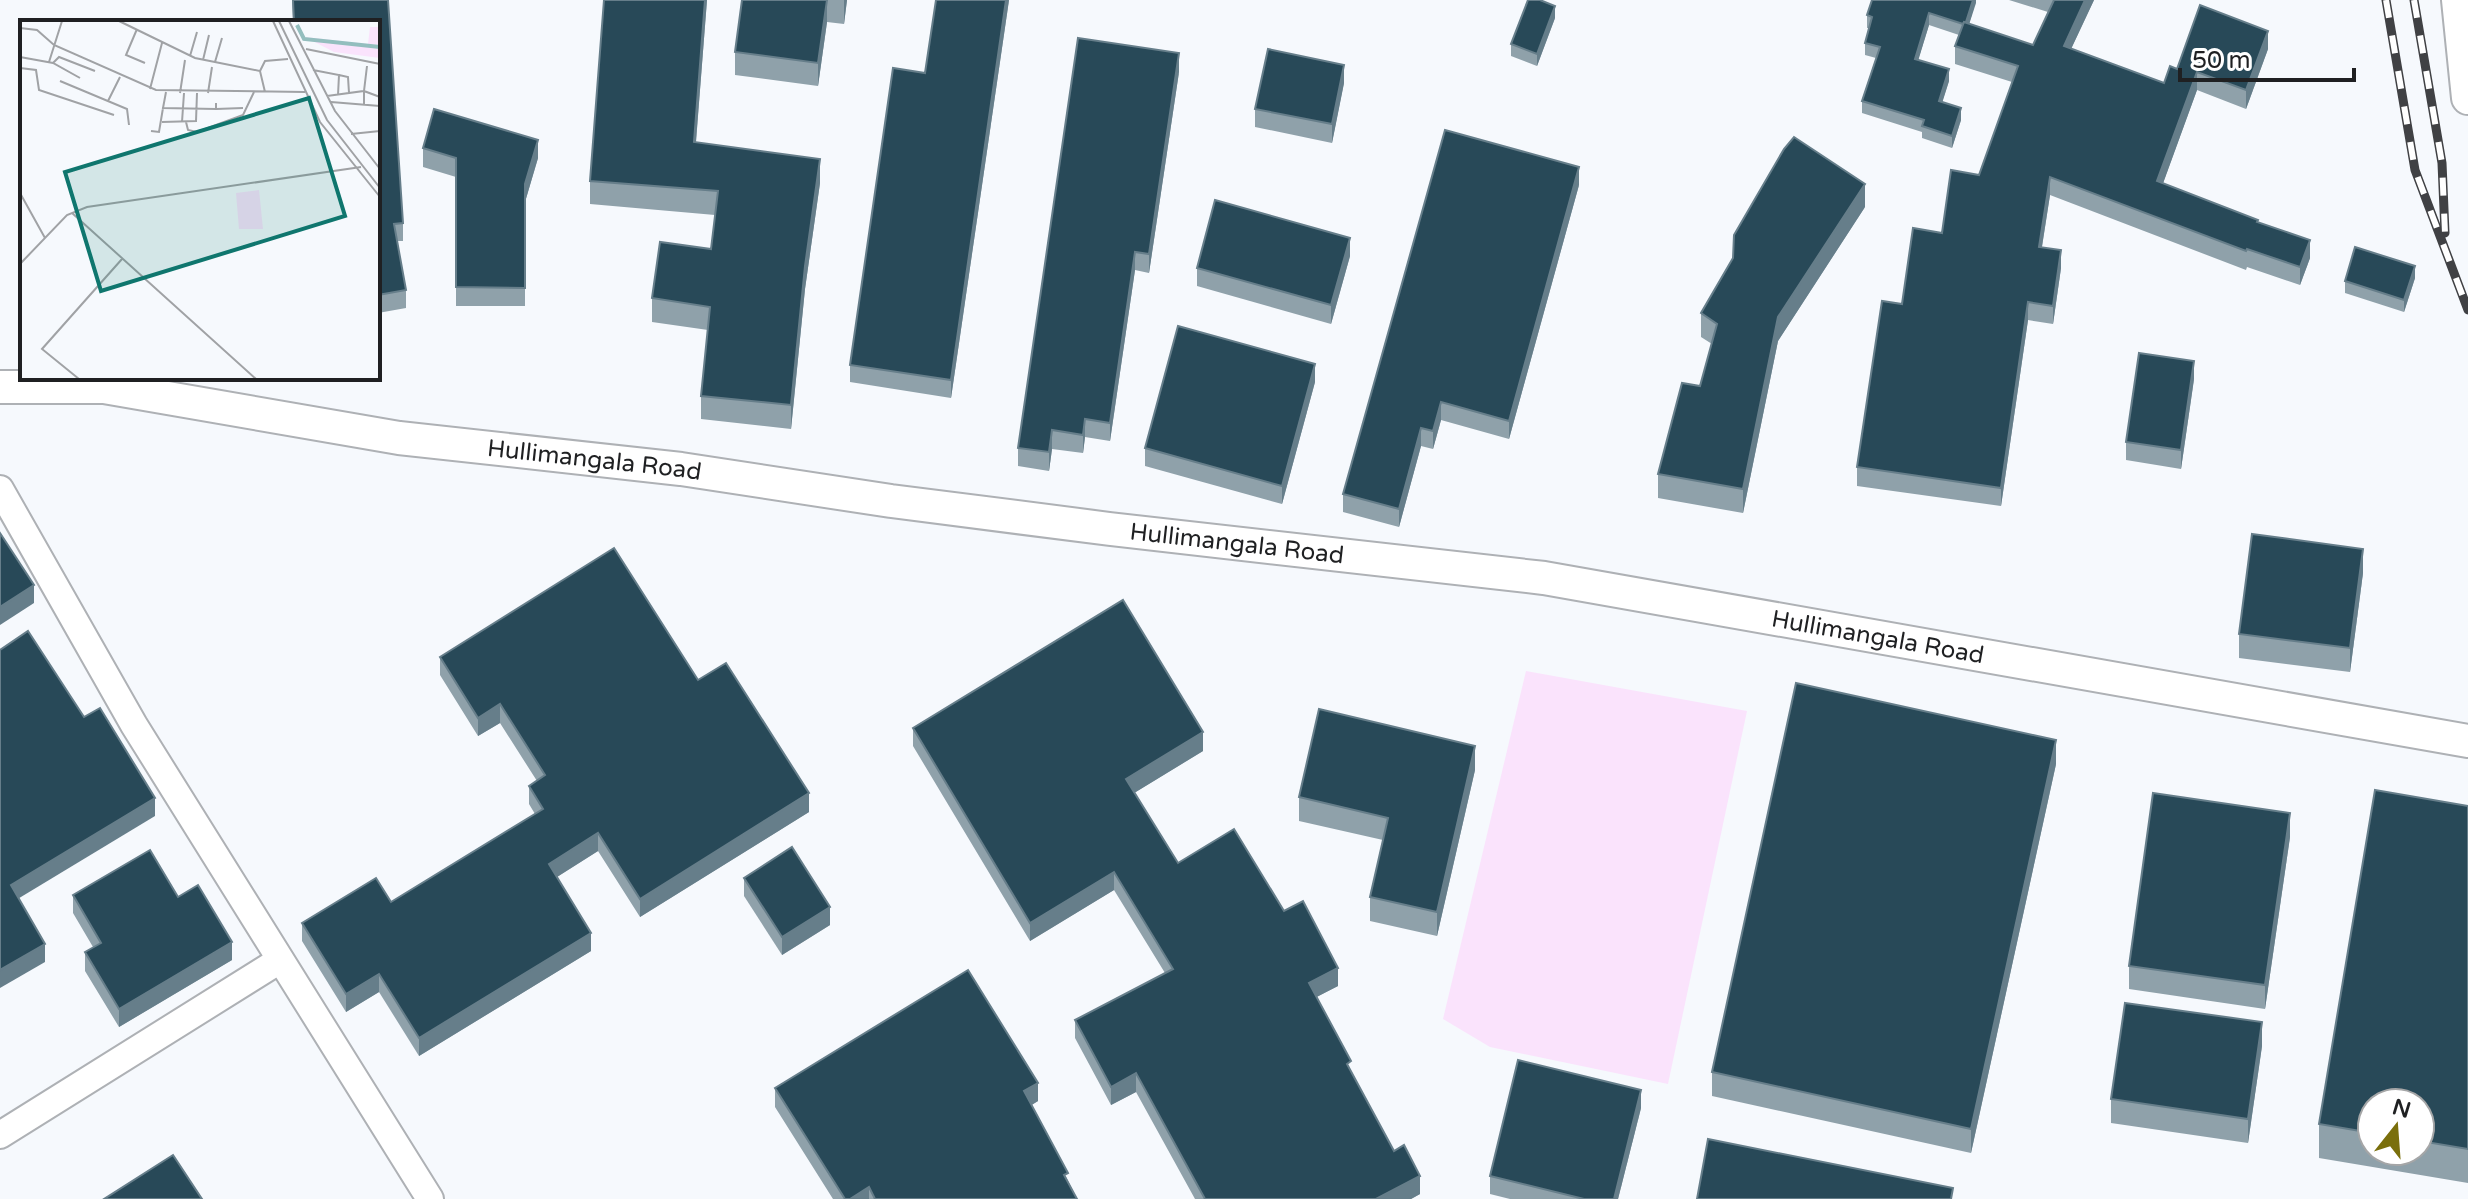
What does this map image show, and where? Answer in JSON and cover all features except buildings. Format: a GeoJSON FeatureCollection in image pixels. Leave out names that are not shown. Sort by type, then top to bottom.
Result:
{"type":"FeatureCollection","features":[{"type":"Feature","properties":{"kind":"street"},"geometry":{"type":"LineString","coordinates":[[2458,0],[2468,98]]}},
{"type":"Feature","properties":{"kind":"street","name":"Hullimangala Road"},"geometry":{"type":"LineString","coordinates":[[0,387],[104,387],[399,438],[681,469],[891,501],[1110,529],[1544,578],[2468,741]]}},
{"type":"Feature","properties":{"kind":"street"},"geometry":{"type":"LineString","coordinates":[[0,489],[134,725],[430,1199]]}},
{"type":"Feature","properties":{"kind":"street"},"geometry":{"type":"LineString","coordinates":[[0,1135],[280,960]]}},
{"type":"Feature","properties":{"kind":"shaded area"},"geometry":{"type":"Polygon","coordinates":[[[1526,671],[1747,711],[1668,1084],[1490,1047],[1443,1019],[1526,671]]]}},
{"type":"Feature","properties":{"kind":"railway"},"geometry":{"type":"LineString","coordinates":[[2386,0],[2415,170],[2468,310]]}},
{"type":"Feature","properties":{"kind":"railway"},"geometry":{"type":"LineString","coordinates":[[2414,0],[2442,163],[2445,233]]}}]}
